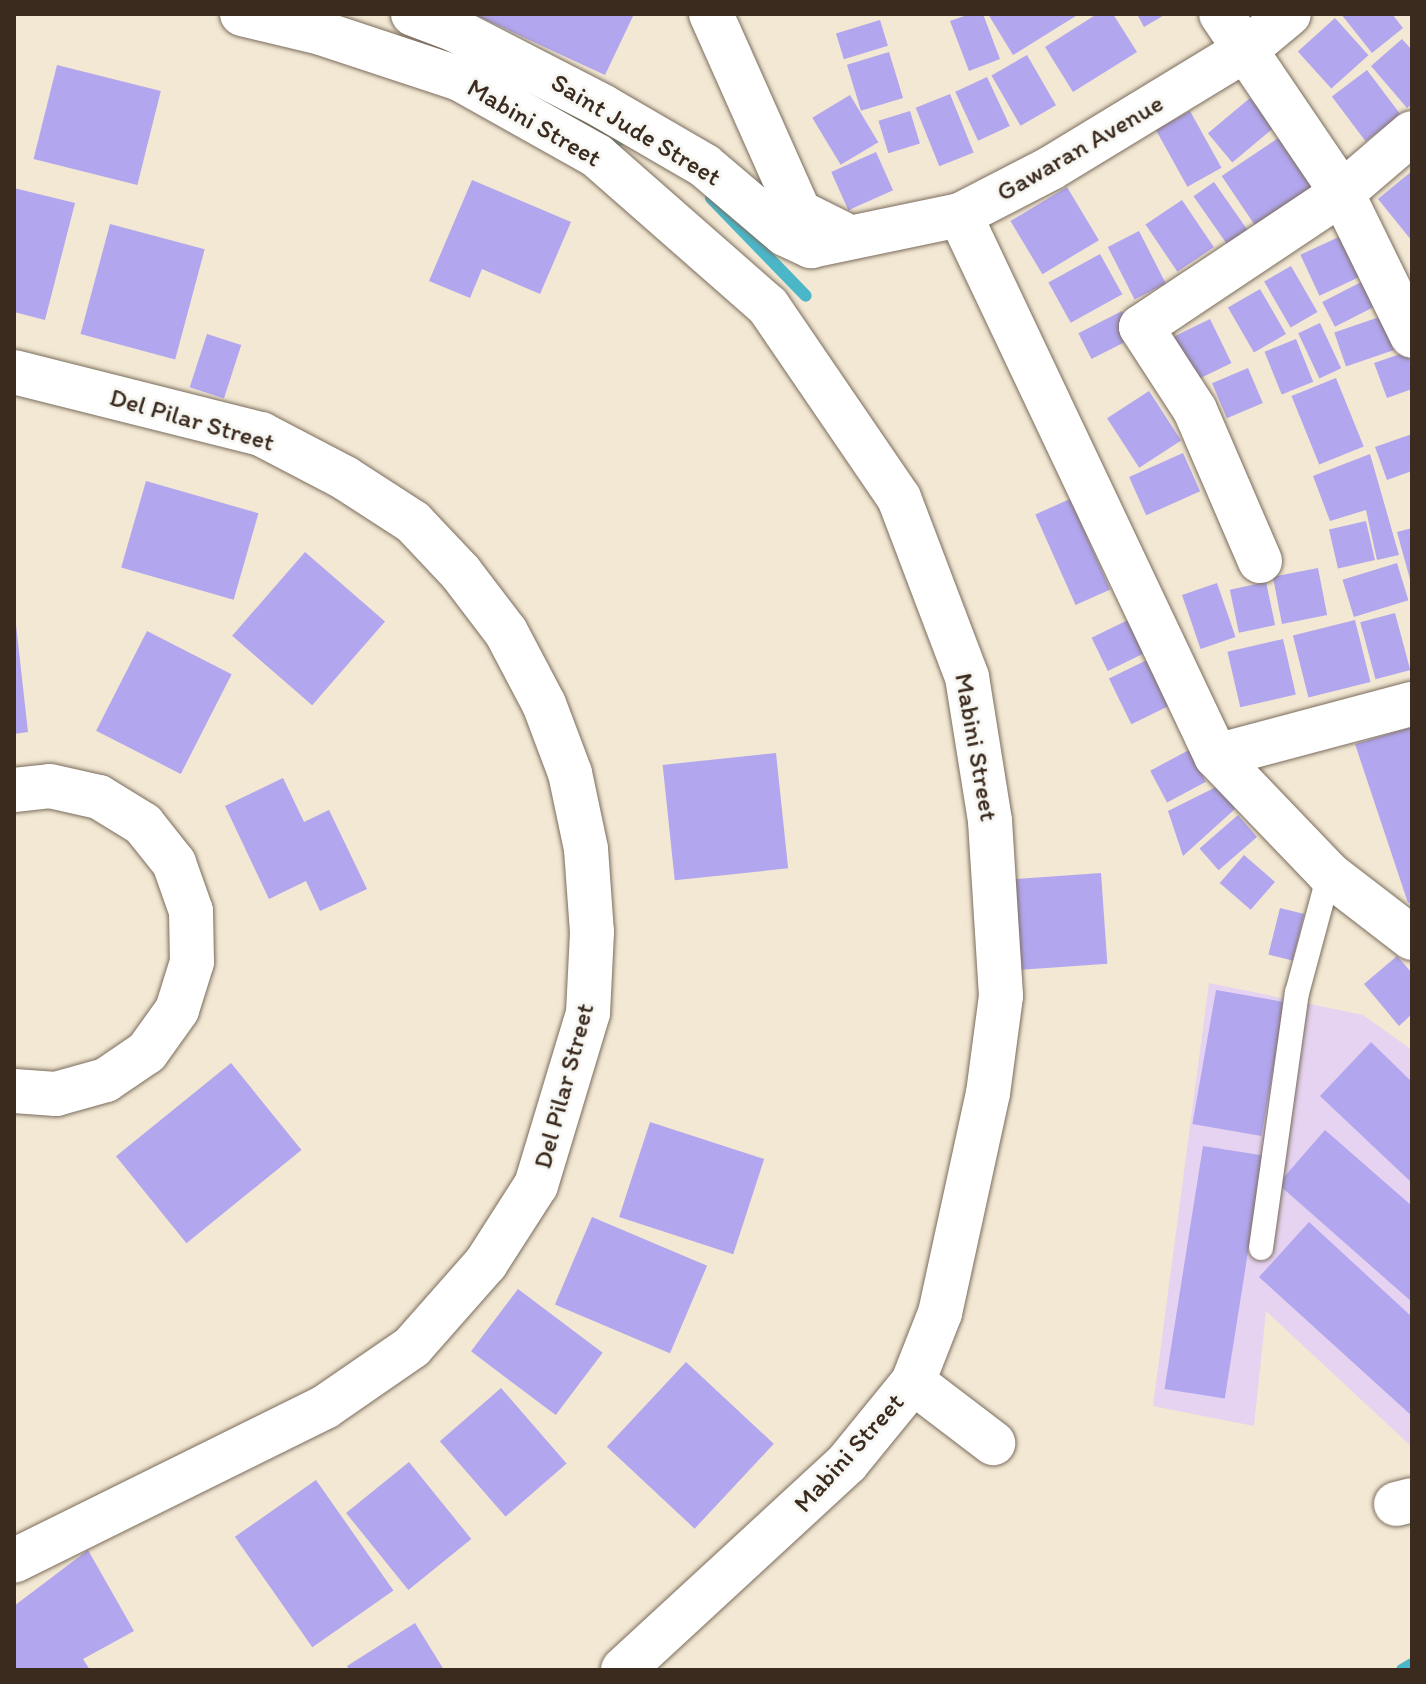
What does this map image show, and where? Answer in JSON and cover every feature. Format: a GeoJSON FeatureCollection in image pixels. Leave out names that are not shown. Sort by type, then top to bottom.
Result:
{"type":"FeatureCollection","features":[{"type":"Feature","properties":{"kind":"street","name":"Mabini Street"},"geometry":{"type":"LineString","coordinates":[[242,14],[321,33],[460,79],[597,156],[768,306],[899,498],[967,677],[990,821],[1001,996],[988,1093],[940,1313],[913,1382],[847,1463],[623,1670]]}},
{"type":"Feature","properties":{"kind":"street","name":"Saint Jude Street"},"geometry":{"type":"LineString","coordinates":[[413,14],[535,69],[705,166],[785,234],[811,246],[851,237]]}},
{"type":"Feature","properties":{"kind":"street"},"geometry":{"type":"LineString","coordinates":[[711,14],[799,212],[851,237]]}},
{"type":"Feature","properties":{"kind":"street"},"geometry":{"type":"LineString","coordinates":[[1221,14],[1248,48],[1342,193],[1412,336]]}},
{"type":"Feature","properties":{"kind":"street","name":"Gawaran Avenue"},"geometry":{"type":"LineString","coordinates":[[851,237],[960,215],[1051,168],[1248,48],[1289,14]]}},
{"type":"Feature","properties":{"kind":"street"},"geometry":{"type":"LineString","coordinates":[[1260,561],[1195,410],[1141,327],[1342,193],[1412,133]]}},
{"type":"Feature","properties":{"kind":"street"},"geometry":{"type":"LineString","coordinates":[[960,215],[1216,756],[1329,874],[1412,938]]}},
{"type":"Feature","properties":{"kind":"street","name":"Del Pilar Street"},"geometry":{"type":"LineString","coordinates":[[14,372],[261,434],[345,478],[413,522],[461,573],[506,632],[544,704],[570,773],[586,849],[592,932],[588,1013],[536,1185],[486,1263],[412,1347],[325,1407],[14,1561]]}},
{"type":"Feature","properties":{"kind":"street"},"geometry":{"type":"LineString","coordinates":[[1216,756],[1412,704]]}},
{"type":"Feature","properties":{"kind":"street"},"geometry":{"type":"LineString","coordinates":[[14,790],[50,786],[99,797],[143,824],[174,863],[187,899],[192,962],[177,1010],[147,1052],[106,1080],[56,1094],[14,1091]]}},
{"type":"Feature","properties":{"kind":"street"},"geometry":{"type":"LineString","coordinates":[[913,1382],[993,1443]]}},
{"type":"Feature","properties":{"kind":"lane"},"geometry":{"type":"LineString","coordinates":[[1261,1248],[1297,993],[1329,874]]}},
{"type":"Feature","properties":{"kind":"shaded area"},"geometry":{"type":"Polygon","coordinates":[[[1209,983],[1363,1015],[1412,1050],[1412,1447],[1266,1311],[1254,1426],[1153,1406],[1209,983]]]}},
{"type":"Feature","properties":{"kind":"building"},"geometry":{"type":"Polygon","coordinates":[[[473,14],[634,14],[605,75],[473,14]]]}},
{"type":"Feature","properties":{"kind":"building"},"geometry":{"type":"Polygon","coordinates":[[[970,14],[983,14],[1000,59],[969,71],[950,21],[970,14]]]}},
{"type":"Feature","properties":{"kind":"building"},"geometry":{"type":"Polygon","coordinates":[[[988,14],[1079,14],[1013,55],[988,14]]]}},
{"type":"Feature","properties":{"kind":"building"},"geometry":{"type":"Polygon","coordinates":[[[1097,14],[1113,14],[1137,52],[1073,92],[1045,47],[1097,14]]]}},
{"type":"Feature","properties":{"kind":"building"},"geometry":{"type":"Polygon","coordinates":[[[1137,14],[1166,14],[1144,27],[1137,14]]]}},
{"type":"Feature","properties":{"kind":"building"},"geometry":{"type":"Polygon","coordinates":[[[1341,14],[1392,14],[1403,28],[1372,53],[1341,14]]]}},
{"type":"Feature","properties":{"kind":"building"},"geometry":{"type":"Polygon","coordinates":[[[1335,18],[1368,55],[1331,89],[1298,51],[1335,18]]]}},
{"type":"Feature","properties":{"kind":"building"},"geometry":{"type":"Polygon","coordinates":[[[880,20],[888,46],[844,59],[836,33],[880,20]]]}},
{"type":"Feature","properties":{"kind":"building"},"geometry":{"type":"Polygon","coordinates":[[[1402,39],[1412,50],[1412,104],[1407,108],[1371,66],[1402,39]]]}},
{"type":"Feature","properties":{"kind":"building"},"geometry":{"type":"Polygon","coordinates":[[[889,52],[903,98],[861,111],[847,65],[889,52]]]}},
{"type":"Feature","properties":{"kind":"building"},"geometry":{"type":"Polygon","coordinates":[[[1027,55],[1056,105],[1020,126],[991,76],[1027,55]]]}},
{"type":"Feature","properties":{"kind":"building"},"geometry":{"type":"Polygon","coordinates":[[[57,65],[161,91],[137,185],[34,159],[57,65]]]}},
{"type":"Feature","properties":{"kind":"building"},"geometry":{"type":"Polygon","coordinates":[[[1367,70],[1401,115],[1366,141],[1332,96],[1367,70]]]}},
{"type":"Feature","properties":{"kind":"building"},"geometry":{"type":"Polygon","coordinates":[[[987,77],[1010,126],[978,141],[955,92],[987,77]]]}},
{"type":"Feature","properties":{"kind":"building"},"geometry":{"type":"Polygon","coordinates":[[[950,94],[974,152],[939,166],[916,108],[950,94]]]}},
{"type":"Feature","properties":{"kind":"building"},"geometry":{"type":"Polygon","coordinates":[[[850,95],[878,142],[841,165],[812,118],[850,95]]]}},
{"type":"Feature","properties":{"kind":"building"},"geometry":{"type":"Polygon","coordinates":[[[1250,98],[1274,127],[1232,162],[1208,133],[1250,98]]]}},
{"type":"Feature","properties":{"kind":"building"},"geometry":{"type":"Polygon","coordinates":[[[910,111],[920,144],[888,153],[878,121],[910,111]]]}},
{"type":"Feature","properties":{"kind":"building"},"geometry":{"type":"Polygon","coordinates":[[[1190,111],[1222,168],[1187,187],[1156,130],[1190,111]]]}},
{"type":"Feature","properties":{"kind":"building"},"geometry":{"type":"Polygon","coordinates":[[[1293,128],[1327,178],[1255,226],[1222,176],[1293,128]]]}},
{"type":"Feature","properties":{"kind":"building"},"geometry":{"type":"Polygon","coordinates":[[[876,152],[893,190],[848,210],[831,172],[876,152]]]}},
{"type":"Feature","properties":{"kind":"building"},"geometry":{"type":"Polygon","coordinates":[[[1412,171],[1412,241],[1378,199],[1412,171]]]}},
{"type":"Feature","properties":{"kind":"building"},"geometry":{"type":"Polygon","coordinates":[[[472,180],[571,222],[540,294],[482,269],[470,298],[429,281],[472,180]]]}},
{"type":"Feature","properties":{"kind":"building"},"geometry":{"type":"Polygon","coordinates":[[[1214,182],[1252,237],[1232,251],[1194,196],[1214,182]]]}},
{"type":"Feature","properties":{"kind":"building"},"geometry":{"type":"Polygon","coordinates":[[[1067,187],[1099,240],[1042,274],[1010,221],[1067,187]]]}},
{"type":"Feature","properties":{"kind":"building"},"geometry":{"type":"Polygon","coordinates":[[[14,188],[75,203],[45,320],[14,312],[14,188]]]}},
{"type":"Feature","properties":{"kind":"building"},"geometry":{"type":"Polygon","coordinates":[[[1182,200],[1214,247],[1177,272],[1146,225],[1182,200]]]}},
{"type":"Feature","properties":{"kind":"building"},"geometry":{"type":"Polygon","coordinates":[[[110,224],[205,249],[175,359],[80,334],[110,224]]]}},
{"type":"Feature","properties":{"kind":"building"},"geometry":{"type":"Polygon","coordinates":[[[1139,231],[1166,284],[1135,299],[1108,247],[1139,231]]]}},
{"type":"Feature","properties":{"kind":"building"},"geometry":{"type":"Polygon","coordinates":[[[1343,235],[1362,276],[1319,296],[1300,255],[1343,235]]]}},
{"type":"Feature","properties":{"kind":"building"},"geometry":{"type":"Polygon","coordinates":[[[1100,254],[1122,294],[1071,323],[1048,283],[1100,254]]]}},
{"type":"Feature","properties":{"kind":"building"},"geometry":{"type":"Polygon","coordinates":[[[1291,266],[1318,312],[1291,327],[1264,282],[1291,266]]]}},
{"type":"Feature","properties":{"kind":"building"},"geometry":{"type":"Polygon","coordinates":[[[1373,276],[1386,301],[1335,327],[1322,302],[1373,276]]]}},
{"type":"Feature","properties":{"kind":"building"},"geometry":{"type":"Polygon","coordinates":[[[1260,289],[1286,334],[1254,353],[1228,308],[1260,289]]]}},
{"type":"Feature","properties":{"kind":"building"},"geometry":{"type":"Polygon","coordinates":[[[1122,311],[1135,337],[1092,359],[1078,333],[1122,311]]]}},
{"type":"Feature","properties":{"kind":"building"},"geometry":{"type":"Polygon","coordinates":[[[1391,313],[1403,347],[1346,367],[1334,333],[1391,313]]]}},
{"type":"Feature","properties":{"kind":"building"},"geometry":{"type":"Polygon","coordinates":[[[1210,319],[1231,363],[1196,381],[1174,337],[1210,319]]]}},
{"type":"Feature","properties":{"kind":"building"},"geometry":{"type":"Polygon","coordinates":[[[1320,323],[1341,368],[1319,378],[1298,333],[1320,323]]]}},
{"type":"Feature","properties":{"kind":"building"},"geometry":{"type":"Polygon","coordinates":[[[207,334],[241,345],[224,398],[190,387],[207,334]]]}},
{"type":"Feature","properties":{"kind":"building"},"geometry":{"type":"Polygon","coordinates":[[[1296,339],[1313,382],[1282,394],[1264,352],[1296,339]]]}},
{"type":"Feature","properties":{"kind":"building"},"geometry":{"type":"Polygon","coordinates":[[[1409,351],[1412,389],[1387,398],[1374,363],[1409,351]]]}},
{"type":"Feature","properties":{"kind":"building"},"geometry":{"type":"Polygon","coordinates":[[[1248,368],[1263,403],[1227,418],[1212,383],[1248,368]]]}},
{"type":"Feature","properties":{"kind":"building"},"geometry":{"type":"Polygon","coordinates":[[[1336,378],[1364,447],[1319,465],[1291,396],[1336,378]]]}},
{"type":"Feature","properties":{"kind":"building"},"geometry":{"type":"Polygon","coordinates":[[[1149,391],[1181,440],[1139,468],[1107,418],[1149,391]]]}},
{"type":"Feature","properties":{"kind":"building"},"geometry":{"type":"Polygon","coordinates":[[[1412,434],[1412,471],[1387,480],[1375,447],[1412,434]]]}},
{"type":"Feature","properties":{"kind":"building"},"geometry":{"type":"Polygon","coordinates":[[[1183,453],[1200,491],[1146,515],[1129,477],[1183,453]]]}},
{"type":"Feature","properties":{"kind":"building"},"geometry":{"type":"Polygon","coordinates":[[[1370,454],[1399,555],[1377,560],[1366,510],[1330,521],[1313,476],[1370,454]]]}},
{"type":"Feature","properties":{"kind":"building"},"geometry":{"type":"Polygon","coordinates":[[[146,481],[258,513],[234,600],[121,568],[146,481]]]}},
{"type":"Feature","properties":{"kind":"building"},"geometry":{"type":"Polygon","coordinates":[[[1070,499],[1110,589],[1076,605],[1035,514],[1070,499]]]}},
{"type":"Feature","properties":{"kind":"building"},"geometry":{"type":"Polygon","coordinates":[[[1366,521],[1375,560],[1338,569],[1329,530],[1366,521]]]}},
{"type":"Feature","properties":{"kind":"building"},"geometry":{"type":"Polygon","coordinates":[[[1412,528],[1412,583],[1411,583],[1397,532],[1412,528]]]}},
{"type":"Feature","properties":{"kind":"building"},"geometry":{"type":"Polygon","coordinates":[[[305,552],[385,622],[312,705],[232,636],[305,552]]]}},
{"type":"Feature","properties":{"kind":"building"},"geometry":{"type":"Polygon","coordinates":[[[1397,563],[1408,600],[1354,617],[1342,580],[1397,563]]]}},
{"type":"Feature","properties":{"kind":"building"},"geometry":{"type":"Polygon","coordinates":[[[1318,568],[1327,615],[1282,624],[1273,577],[1318,568]]]}},
{"type":"Feature","properties":{"kind":"building"},"geometry":{"type":"Polygon","coordinates":[[[1266,582],[1275,625],[1239,633],[1230,590],[1266,582]]]}},
{"type":"Feature","properties":{"kind":"building"},"geometry":{"type":"Polygon","coordinates":[[[1217,583],[1236,637],[1201,649],[1182,595],[1217,583]]]}},
{"type":"Feature","properties":{"kind":"building"},"geometry":{"type":"Polygon","coordinates":[[[1395,613],[1410,670],[1375,679],[1360,622],[1395,613]]]}},
{"type":"Feature","properties":{"kind":"building"},"geometry":{"type":"Polygon","coordinates":[[[1132,618],[1148,651],[1108,671],[1092,638],[1132,618]]]}},
{"type":"Feature","properties":{"kind":"building"},"geometry":{"type":"Polygon","coordinates":[[[1355,620],[1370,682],[1308,698],[1293,635],[1355,620]]]}},
{"type":"Feature","properties":{"kind":"building"},"geometry":{"type":"Polygon","coordinates":[[[14,626],[28,732],[14,734],[14,626]]]}},
{"type":"Feature","properties":{"kind":"building"},"geometry":{"type":"Polygon","coordinates":[[[147,631],[232,674],[181,774],[96,731],[147,631]]]}},
{"type":"Feature","properties":{"kind":"building"},"geometry":{"type":"Polygon","coordinates":[[[1283,639],[1296,695],[1240,707],[1227,652],[1283,639]]]}},
{"type":"Feature","properties":{"kind":"building"},"geometry":{"type":"Polygon","coordinates":[[[1153,657],[1175,703],[1131,724],[1109,678],[1153,657]]]}},
{"type":"Feature","properties":{"kind":"building"},"geometry":{"type":"Polygon","coordinates":[[[1412,727],[1412,902],[1408,903],[1355,744],[1412,727]]]}},
{"type":"Feature","properties":{"kind":"building"},"geometry":{"type":"Polygon","coordinates":[[[1189,750],[1206,782],[1167,802],[1150,771],[1189,750]]]}},
{"type":"Feature","properties":{"kind":"building"},"geometry":{"type":"Polygon","coordinates":[[[776,753],[788,868],[675,880],[663,765],[776,753]]]}},
{"type":"Feature","properties":{"kind":"building"},"geometry":{"type":"Polygon","coordinates":[[[283,778],[304,822],[329,810],[367,889],[320,911],[306,881],[269,899],[225,806],[283,778]]]}},
{"type":"Feature","properties":{"kind":"building"},"geometry":{"type":"Polygon","coordinates":[[[1222,784],[1235,809],[1183,856],[1168,811],[1222,784]]]}},
{"type":"Feature","properties":{"kind":"building"},"geometry":{"type":"Polygon","coordinates":[[[1238,815],[1257,837],[1219,870],[1200,848],[1238,815]]]}},
{"type":"Feature","properties":{"kind":"building"},"geometry":{"type":"Polygon","coordinates":[[[1244,855],[1275,882],[1251,910],[1220,883],[1244,855]]]}},
{"type":"Feature","properties":{"kind":"building"},"geometry":{"type":"Polygon","coordinates":[[[1101,873],[1107,964],[1018,970],[1011,879],[1101,873]]]}},
{"type":"Feature","properties":{"kind":"building"},"geometry":{"type":"Polygon","coordinates":[[[1280,908],[1304,914],[1293,961],[1268,955],[1280,908]]]}},
{"type":"Feature","properties":{"kind":"building"},"geometry":{"type":"Polygon","coordinates":[[[1397,956],[1412,973],[1412,1014],[1399,1026],[1364,984],[1397,956]]]}},
{"type":"Feature","properties":{"kind":"building"},"geometry":{"type":"Polygon","coordinates":[[[1216,990],[1285,1002],[1261,1136],[1192,1124],[1216,990]]]}},
{"type":"Feature","properties":{"kind":"building"},"geometry":{"type":"Polygon","coordinates":[[[1371,1042],[1412,1082],[1412,1183],[1320,1096],[1371,1042]]]}},
{"type":"Feature","properties":{"kind":"building"},"geometry":{"type":"Polygon","coordinates":[[[231,1063],[301,1150],[186,1243],[116,1156],[231,1063]]]}},
{"type":"Feature","properties":{"kind":"building"},"geometry":{"type":"Polygon","coordinates":[[[650,1122],[764,1159],[733,1254],[619,1217],[650,1122]]]}},
{"type":"Feature","properties":{"kind":"building"},"geometry":{"type":"Polygon","coordinates":[[[1325,1130],[1412,1206],[1412,1302],[1278,1184],[1325,1130]]]}},
{"type":"Feature","properties":{"kind":"building"},"geometry":{"type":"Polygon","coordinates":[[[1203,1146],[1263,1156],[1225,1399],[1165,1389],[1203,1146]]]}},
{"type":"Feature","properties":{"kind":"building"},"geometry":{"type":"Polygon","coordinates":[[[592,1217],[707,1266],[670,1353],[555,1304],[592,1217]]]}},
{"type":"Feature","properties":{"kind":"building"},"geometry":{"type":"Polygon","coordinates":[[[1309,1222],[1412,1317],[1412,1416],[1259,1277],[1309,1222]]]}},
{"type":"Feature","properties":{"kind":"building"},"geometry":{"type":"Polygon","coordinates":[[[518,1289],[603,1353],[556,1415],[471,1351],[518,1289]]]}},
{"type":"Feature","properties":{"kind":"building"},"geometry":{"type":"Polygon","coordinates":[[[686,1362],[774,1444],[695,1529],[607,1447],[686,1362]]]}},
{"type":"Feature","properties":{"kind":"building"},"geometry":{"type":"Polygon","coordinates":[[[501,1388],[567,1463],[505,1517],[440,1441],[501,1388]]]}},
{"type":"Feature","properties":{"kind":"building"},"geometry":{"type":"Polygon","coordinates":[[[409,1462],[471,1539],[408,1590],[346,1513],[409,1462]]]}},
{"type":"Feature","properties":{"kind":"building"},"geometry":{"type":"Polygon","coordinates":[[[316,1480],[393,1591],[312,1647],[235,1537],[316,1480]]]}},
{"type":"Feature","properties":{"kind":"building"},"geometry":{"type":"Polygon","coordinates":[[[88,1550],[134,1631],[83,1659],[90,1670],[14,1670],[14,1606],[88,1550]]]}},
{"type":"Feature","properties":{"kind":"building"},"geometry":{"type":"Polygon","coordinates":[[[415,1623],[444,1670],[349,1670],[347,1666],[415,1623]]]}},
{"type":"Feature","properties":{"kind":"waterway"},"geometry":{"type":"LineString","coordinates":[[570,117],[619,140]]}},
{"type":"Feature","properties":{"kind":"waterway"},"geometry":{"type":"LineString","coordinates":[[711,198],[806,296]]}},
{"type":"Feature","properties":{"kind":"waterway"},"geometry":{"type":"LineString","coordinates":[[1402,1670],[1412,1664]]}}]}
